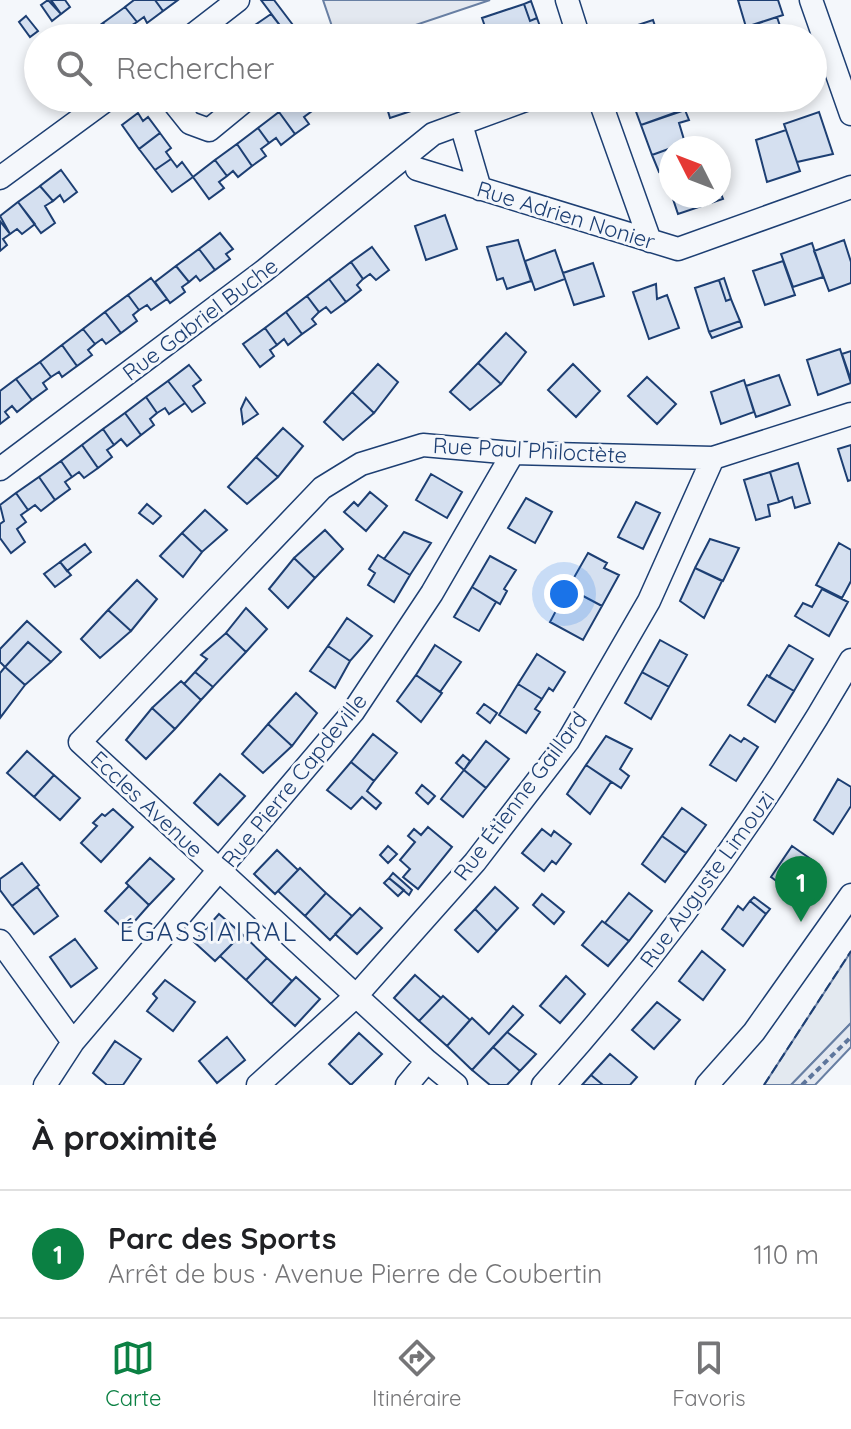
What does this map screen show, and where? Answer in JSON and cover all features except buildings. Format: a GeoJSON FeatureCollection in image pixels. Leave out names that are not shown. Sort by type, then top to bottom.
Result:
{"type":"FeatureCollection","features":[{"type":"Feature","properties":{"kind":"street"},"geometry":{"type":"LineString","coordinates":[[219,24],[238,0]]}},
{"type":"Feature","properties":{"kind":"street"},"geometry":{"type":"LineString","coordinates":[[567,0],[575,24]]}},
{"type":"Feature","properties":{"kind":"street"},"geometry":{"type":"LineString","coordinates":[[811,0],[819,24]]}},
{"type":"Feature","properties":{"kind":"street"},"geometry":{"type":"LineString","coordinates":[[827,46],[851,114]]}},
{"type":"Feature","properties":{"kind":"street"},"geometry":{"type":"LineString","coordinates":[[0,178],[90,112]]}},
{"type":"Feature","properties":{"kind":"street"},"geometry":{"type":"LineString","coordinates":[[181,112],[190,123],[209,130],[231,112]]}},
{"type":"Feature","properties":{"kind":"street","name":"Rue Gabriel Buche"},"geometry":{"type":"LineString","coordinates":[[0,469],[406,166],[433,134],[493,112]]}},
{"type":"Feature","properties":{"kind":"street"},"geometry":{"type":"LineString","coordinates":[[604,112],[650,241]]}},
{"type":"Feature","properties":{"kind":"street"},"geometry":{"type":"LineString","coordinates":[[461,124],[480,189]]}},
{"type":"Feature","properties":{"kind":"street","name":"Rue Adrien Nonier"},"geometry":{"type":"LineString","coordinates":[[406,166],[678,249],[851,187]]}},
{"type":"Feature","properties":{"kind":"street","name":"Rue Paul Philoctète"},"geometry":{"type":"LineString","coordinates":[[80,742],[322,488],[361,464],[423,445],[513,453],[713,458],[851,414]]}},
{"type":"Feature","properties":{"kind":"street","name":"Rue Pierre Capdeville"},"geometry":{"type":"LineString","coordinates":[[45,1085],[73,1042],[353,712],[432,593],[513,453]]}},
{"type":"Feature","properties":{"kind":"street","name":"Rue Étienne Gaillard"},"geometry":{"type":"LineString","coordinates":[[258,1085],[356,996],[475,862],[568,741],[649,601],[713,458]]}},
{"type":"Feature","properties":{"kind":"street","name":"Rue Auguste Limouzi"},"geometry":{"type":"LineString","coordinates":[[543,1085],[598,1024],[712,880],[796,756],[851,660]]}},
{"type":"Feature","properties":{"kind":"street","name":"Eccles Avenue"},"geometry":{"type":"LineString","coordinates":[[80,742],[456,1085]]}},
{"type":"Feature","properties":{"kind":"street"},"geometry":{"type":"LineString","coordinates":[[707,1085],[754,1032],[851,895]]}},
{"type":"Feature","properties":{"kind":"street"},"geometry":{"type":"LineString","coordinates":[[0,941],[73,1042]]}},
{"type":"Feature","properties":{"kind":"street"},"geometry":{"type":"LineString","coordinates":[[407,1085],[427,1061]]}},
{"type":"Feature","properties":{"kind":"path"},"geometry":{"type":"LineString","coordinates":[[802,1085],[851,1037]]}},
{"type":"Feature","properties":{"kind":"shaded area"},"geometry":{"type":"Polygon","coordinates":[[[323,0],[490,0],[419,24],[331,24],[323,0]]]}},
{"type":"Feature","properties":{"kind":"shaded area"},"geometry":{"type":"Polygon","coordinates":[[[850,953],[851,1023],[791,1085],[764,1085],[850,953]]]}},
{"type":"Feature","properties":{"kind":"shaded area"},"geometry":{"type":"Polygon","coordinates":[[[851,1023],[851,1047],[815,1085],[791,1085],[851,1023]]]}},
{"type":"Feature","properties":{"kind":"fence"},"geometry":{"type":"LineString","coordinates":[[764,1085],[851,951]]}},
{"type":"Feature","properties":{"kind":"place","name":"Parc des Sports"},"geometry":{"type":"Point","coordinates":[801,922]}},
{"type":"Feature","properties":{"kind":"district","name":"ÉGASSIAIRAL"},"geometry":{"type":"Point","coordinates":[209,932]}}]}
